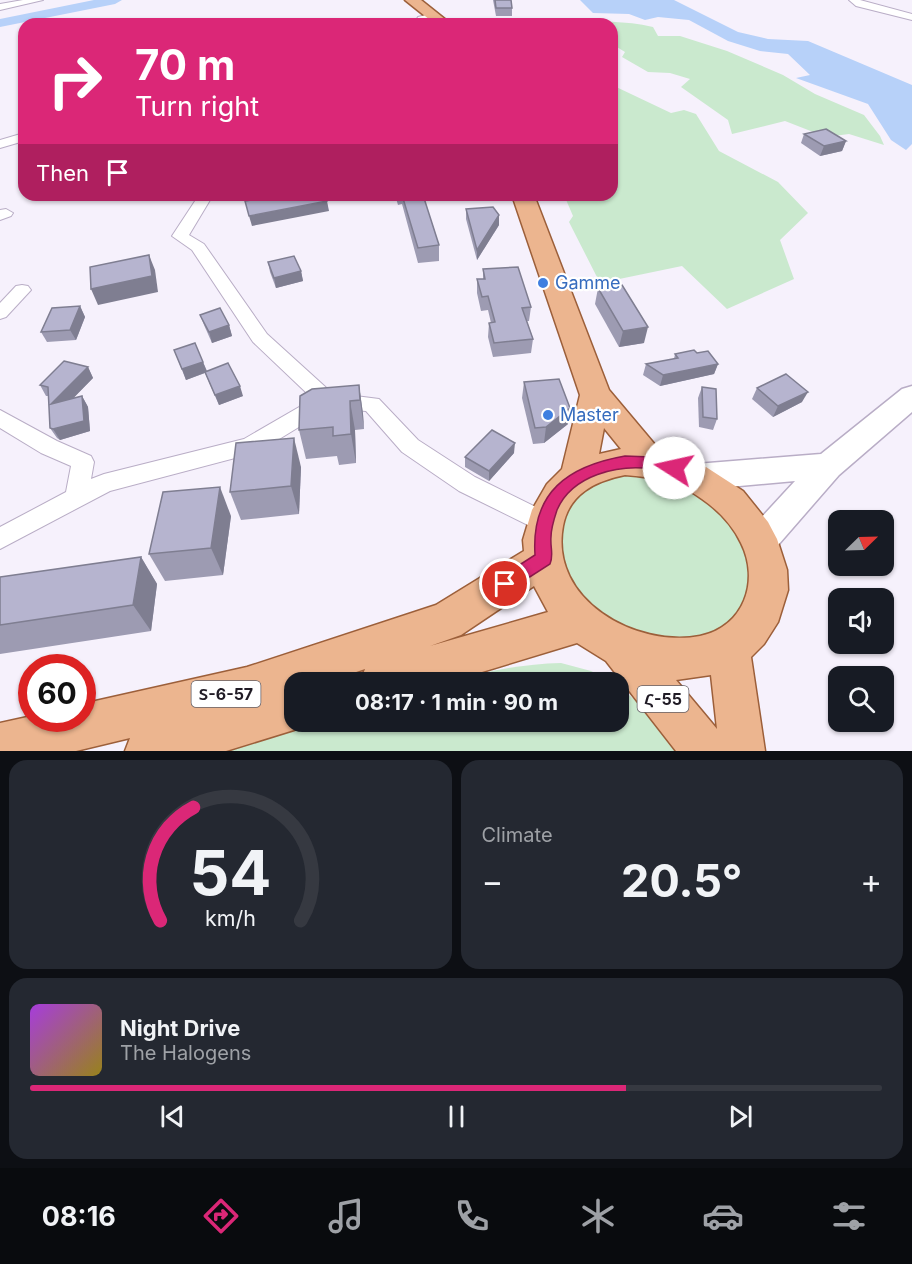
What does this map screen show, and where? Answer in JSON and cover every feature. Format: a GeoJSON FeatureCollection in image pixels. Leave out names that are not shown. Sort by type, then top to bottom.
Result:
{"type":"FeatureCollection","features":[{"type":"Feature","properties":{"kind":"main road"},"geometry":{"type":"LineString","coordinates":[[412,0],[436,18]]}},
{"type":"Feature","properties":{"kind":"main road"},"geometry":{"type":"LineString","coordinates":[[525,201],[595,395],[651,463]]}},
{"type":"Feature","properties":{"kind":"main road"},"geometry":{"type":"LineString","coordinates":[[577,477],[595,395]]}},
{"type":"Feature","properties":{"kind":"main road"},"geometry":{"type":"LineString","coordinates":[[760,542],[828,466],[912,396]]}},
{"type":"Feature","properties":{"kind":"main road","name":"Հ-55"},"geometry":{"type":"LineString","coordinates":[[651,463],[674,468],[696,477],[716,489],[734,504],[749,522],[760,542],[767,562],[769,582],[766,601],[752,627],[729,648],[705,657],[677,660],[649,657],[621,647],[600,636],[582,622],[564,602],[551,581],[544,541],[551,504],[562,489],[577,477],[599,467],[651,463]]}},
{"type":"Feature","properties":{"kind":"main road"},"geometry":{"type":"LineString","coordinates":[[696,477],[828,466]]}},
{"type":"Feature","properties":{"kind":"main road","name":"Տ-6-57"},"geometry":{"type":"LineString","coordinates":[[0,746],[247,689],[447,621],[544,541]]}},
{"type":"Feature","properties":{"kind":"main road"},"geometry":{"type":"LineString","coordinates":[[414,672],[582,622]]}},
{"type":"Feature","properties":{"kind":"main road","name":"Հ-55"},"geometry":{"type":"LineString","coordinates":[[621,647],[705,751]]}},
{"type":"Feature","properties":{"kind":"main road"},"geometry":{"type":"LineString","coordinates":[[729,648],[742,751]]}},
{"type":"Feature","properties":{"kind":"main road","name":"Տ-6-57"},"geometry":{"type":"LineString","coordinates":[[148,751],[284,712]]}},
{"type":"Feature","properties":{"kind":"street"},"geometry":{"type":"LineString","coordinates":[[0,7],[38,0]]}},
{"type":"Feature","properties":{"kind":"street"},"geometry":{"type":"LineString","coordinates":[[854,0],[859,4],[912,17]]}},
{"type":"Feature","properties":{"kind":"street"},"geometry":{"type":"LineString","coordinates":[[0,144],[18,139]]}},
{"type":"Feature","properties":{"kind":"street"},"geometry":{"type":"LineString","coordinates":[[202,201],[180,236],[198,247],[260,338],[327,400]]}},
{"type":"Feature","properties":{"kind":"street"},"geometry":{"type":"LineString","coordinates":[[0,313],[22,290]]}},
{"type":"Feature","properties":{"kind":"street"},"geometry":{"type":"LineString","coordinates":[[0,539],[104,483],[250,446],[327,400],[372,404],[410,446],[467,484],[544,541]]}},
{"type":"Feature","properties":{"kind":"street"},"geometry":{"type":"LineString","coordinates":[[0,418],[49,447],[83,462],[77,497]]}},
{"type":"Feature","properties":{"kind":"green space"},"geometry":{"type":"Polygon","coordinates":[[[618,22],[653,27],[658,36],[680,36],[727,51],[783,75],[815,94],[864,115],[884,145],[849,134],[826,137],[785,121],[732,134],[728,120],[681,87],[690,79],[670,73],[648,72],[622,57],[625,52],[618,48],[618,22]]]}},
{"type":"Feature","properties":{"kind":"green space"},"geometry":{"type":"Polygon","coordinates":[[[618,88],[671,113],[684,110],[696,114],[719,151],[778,182],[808,213],[780,240],[794,279],[727,309],[682,266],[600,283],[569,222],[573,216],[567,201],[618,201],[618,88]]]}},
{"type":"Feature","properties":{"kind":"green space"},"geometry":{"type":"Polygon","coordinates":[[[631,474],[647,475],[695,490],[733,524],[751,569],[747,600],[729,625],[699,640],[641,638],[590,608],[568,579],[562,563],[559,533],[569,506],[588,487],[601,480],[631,474]]]}},
{"type":"Feature","properties":{"kind":"green space"},"geometry":{"type":"Polygon","coordinates":[[[561,663],[593,672],[490,672],[561,663]]]}},
{"type":"Feature","properties":{"kind":"green space"},"geometry":{"type":"Polygon","coordinates":[[[629,695],[641,705],[678,751],[225,751],[291,732],[629,732],[629,695]]]}},
{"type":"Feature","properties":{"kind":"water"},"geometry":{"type":"Polygon","coordinates":[[[580,0],[674,0],[738,32],[768,39],[808,41],[912,85],[912,144],[906,150],[891,140],[868,104],[796,78],[810,75],[788,54],[760,51],[728,41],[689,20],[658,17],[645,20],[629,14],[593,13],[580,0]]]}},
{"type":"Feature","properties":{"kind":"building"},"geometry":{"type":"Polygon","coordinates":[[[495,0],[511,0],[512,8],[496,8],[495,0]]]}},
{"type":"Feature","properties":{"kind":"building"},"geometry":{"type":"Polygon","coordinates":[[[826,129],[846,141],[824,146],[804,134],[826,129]]]}},
{"type":"Feature","properties":{"kind":"building"},"geometry":{"type":"Polygon","coordinates":[[[245,201],[327,201],[249,216],[245,201]]]}},
{"type":"Feature","properties":{"kind":"building"},"geometry":{"type":"Polygon","coordinates":[[[404,201],[425,201],[439,245],[418,248],[404,201]]]}},
{"type":"Feature","properties":{"kind":"building"},"geometry":{"type":"Polygon","coordinates":[[[493,207],[499,215],[477,250],[466,209],[493,207]]]}},
{"type":"Feature","properties":{"kind":"building"},"geometry":{"type":"Polygon","coordinates":[[[149,255],[152,276],[91,289],[90,267],[149,255]]]}},
{"type":"Feature","properties":{"kind":"building"},"geometry":{"type":"Polygon","coordinates":[[[294,256],[301,271],[274,278],[268,262],[294,256]]]}},
{"type":"Feature","properties":{"kind":"building"},"geometry":{"type":"Polygon","coordinates":[[[518,267],[531,307],[522,308],[533,339],[494,343],[489,323],[495,322],[488,296],[482,297],[477,279],[485,279],[483,269],[518,267]]]}},
{"type":"Feature","properties":{"kind":"building"},"geometry":{"type":"Polygon","coordinates":[[[622,285],[648,327],[623,331],[598,288],[622,285]]]}},
{"type":"Feature","properties":{"kind":"building"},"geometry":{"type":"Polygon","coordinates":[[[80,306],[70,330],[41,332],[52,308],[80,306]]]}},
{"type":"Feature","properties":{"kind":"building"},"geometry":{"type":"Polygon","coordinates":[[[220,308],[229,325],[209,332],[200,315],[220,308]]]}},
{"type":"Feature","properties":{"kind":"building"},"geometry":{"type":"Polygon","coordinates":[[[195,343],[203,362],[182,369],[174,350],[195,343]]]}},
{"type":"Feature","properties":{"kind":"building"},"geometry":{"type":"Polygon","coordinates":[[[694,350],[697,353],[708,351],[718,364],[663,375],[646,364],[678,358],[675,354],[694,350]]]}},
{"type":"Feature","properties":{"kind":"building"},"geometry":{"type":"Polygon","coordinates":[[[64,361],[88,367],[51,404],[82,396],[84,421],[53,429],[50,428],[48,387],[40,385],[64,361]]]}},
{"type":"Feature","properties":{"kind":"building"},"geometry":{"type":"Polygon","coordinates":[[[228,363],[240,386],[215,395],[205,372],[228,363]]]}},
{"type":"Feature","properties":{"kind":"building"},"geometry":{"type":"Polygon","coordinates":[[[786,374],[808,392],[778,406],[757,388],[786,374]]]}},
{"type":"Feature","properties":{"kind":"building"},"geometry":{"type":"Polygon","coordinates":[[[559,379],[570,408],[546,427],[535,428],[524,382],[559,379]]]}},
{"type":"Feature","properties":{"kind":"building"},"geometry":{"type":"Polygon","coordinates":[[[359,385],[360,400],[350,401],[351,434],[333,436],[333,427],[299,430],[300,396],[312,389],[359,385]]]}},
{"type":"Feature","properties":{"kind":"building"},"geometry":{"type":"Polygon","coordinates":[[[702,387],[716,389],[717,419],[703,417],[702,387]]]}},
{"type":"Feature","properties":{"kind":"building"},"geometry":{"type":"Polygon","coordinates":[[[492,430],[515,443],[489,471],[465,457],[492,430]]]}},
{"type":"Feature","properties":{"kind":"building"},"geometry":{"type":"Polygon","coordinates":[[[294,438],[291,486],[230,492],[236,443],[294,438]]]}},
{"type":"Feature","properties":{"kind":"building"},"geometry":{"type":"Polygon","coordinates":[[[220,487],[211,548],[149,554],[163,492],[220,487]]]}},
{"type":"Feature","properties":{"kind":"building"},"geometry":{"type":"Polygon","coordinates":[[[141,557],[133,605],[0,625],[0,577],[141,557]]]}},
{"type":"Feature","properties":{"kind":"waterway"},"geometry":{"type":"LineString","coordinates":[[25,18],[115,0]]}},
{"type":"Feature","properties":{"kind":"waterway"},"geometry":{"type":"LineString","coordinates":[[0,23],[18,19]]}},
{"type":"Feature","properties":{"kind":"place","name":"Gamme"},"geometry":{"type":"Point","coordinates":[543,283]}},
{"type":"Feature","properties":{"kind":"place","name":"Master"},"geometry":{"type":"Point","coordinates":[548,415]}},
{"type":"Feature","properties":{"kind":"route"},"geometry":{"type":"LineString","coordinates":[[505,584],[544,559],[542,537],[544,522],[551,504],[562,489],[577,477],[599,467],[625,462],[651,463],[674,468]]}}]}
